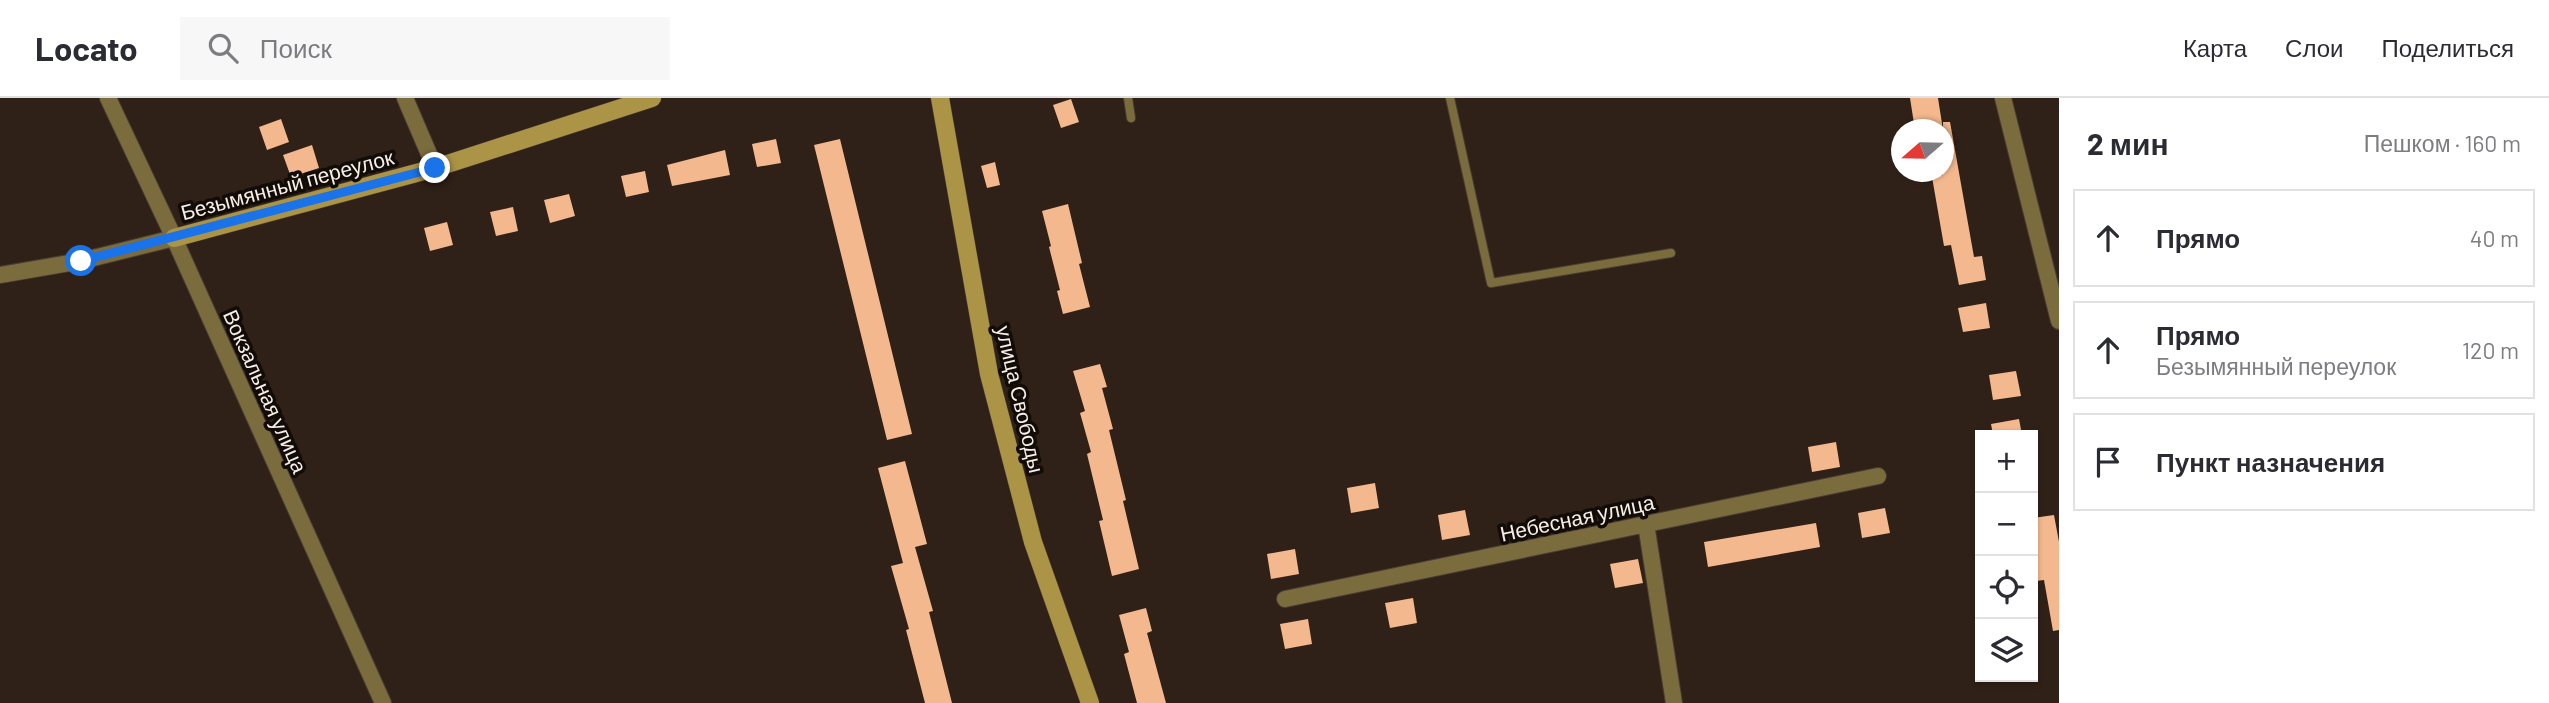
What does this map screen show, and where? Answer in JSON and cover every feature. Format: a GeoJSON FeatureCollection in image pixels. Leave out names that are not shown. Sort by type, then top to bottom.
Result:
{"type":"FeatureCollection","features":[{"type":"Feature","properties":{"kind":"main road","name":"улица Свободы"},"geometry":{"type":"LineString","coordinates":[[940,98],[989,374],[1033,542],[1090,703]]}},
{"type":"Feature","properties":{"kind":"main road","name":"Безымянный переулок"},"geometry":{"type":"LineString","coordinates":[[174,238],[435,168],[641,100]]}},
{"type":"Feature","properties":{"kind":"street","name":"Вокзальная улица"},"geometry":{"type":"LineString","coordinates":[[108,98],[174,238],[383,703]]}},
{"type":"Feature","properties":{"kind":"street"},"geometry":{"type":"LineString","coordinates":[[405,98],[435,168]]}},
{"type":"Feature","properties":{"kind":"street"},"geometry":{"type":"LineString","coordinates":[[2003,98],[2059,321]]}},
{"type":"Feature","properties":{"kind":"street"},"geometry":{"type":"LineString","coordinates":[[0,275],[81,261],[174,238]]}},
{"type":"Feature","properties":{"kind":"street","name":"Небесная улица"},"geometry":{"type":"LineString","coordinates":[[1284,599],[1878,476]]}},
{"type":"Feature","properties":{"kind":"street"},"geometry":{"type":"LineString","coordinates":[[1646,523],[1674,703]]}},
{"type":"Feature","properties":{"kind":"lane"},"geometry":{"type":"LineString","coordinates":[[1128,98],[1131,118]]}},
{"type":"Feature","properties":{"kind":"lane"},"geometry":{"type":"LineString","coordinates":[[1450,98],[1491,284],[1671,253]]}},
{"type":"Feature","properties":{"kind":"building"},"geometry":{"type":"Polygon","coordinates":[[[1910,98],[1938,98],[1941,119],[1913,119],[1910,98]]]}},
{"type":"Feature","properties":{"kind":"building"},"geometry":{"type":"Polygon","coordinates":[[[1071,99],[1079,122],[1061,128],[1053,105],[1071,99]]]}},
{"type":"Feature","properties":{"kind":"building"},"geometry":{"type":"Polygon","coordinates":[[[281,119],[289,142],[267,150],[259,127],[281,119]]]}},
{"type":"Feature","properties":{"kind":"building"},"geometry":{"type":"Polygon","coordinates":[[[776,139],[781,163],[757,167],[752,144],[776,139]]]}},
{"type":"Feature","properties":{"kind":"building"},"geometry":{"type":"Polygon","coordinates":[[[840,139],[912,434],[887,440],[814,145],[840,139]]]}},
{"type":"Feature","properties":{"kind":"building"},"geometry":{"type":"Polygon","coordinates":[[[1954,144],[1974,257],[1982,256],[1986,280],[1959,285],[1951,245],[1944,246],[1933,182],[1954,182],[1954,144]]]}},
{"type":"Feature","properties":{"kind":"building"},"geometry":{"type":"Polygon","coordinates":[[[312,145],[319,168],[291,177],[283,155],[312,145]]]}},
{"type":"Feature","properties":{"kind":"building"},"geometry":{"type":"Polygon","coordinates":[[[725,150],[730,175],[672,186],[667,165],[725,150]]]}},
{"type":"Feature","properties":{"kind":"building"},"geometry":{"type":"Polygon","coordinates":[[[995,162],[1000,185],[987,188],[981,166],[995,162]]]}},
{"type":"Feature","properties":{"kind":"building"},"geometry":{"type":"Polygon","coordinates":[[[645,171],[649,192],[626,197],[621,176],[645,171]]]}},
{"type":"Feature","properties":{"kind":"building"},"geometry":{"type":"Polygon","coordinates":[[[569,194],[575,216],[550,223],[544,200],[569,194]]]}},
{"type":"Feature","properties":{"kind":"building"},"geometry":{"type":"Polygon","coordinates":[[[1068,204],[1090,307],[1063,314],[1042,211],[1068,204]]]}},
{"type":"Feature","properties":{"kind":"building"},"geometry":{"type":"Polygon","coordinates":[[[513,207],[518,231],[496,236],[490,212],[513,207]]]}},
{"type":"Feature","properties":{"kind":"building"},"geometry":{"type":"Polygon","coordinates":[[[447,222],[453,245],[430,251],[424,228],[447,222]]]}},
{"type":"Feature","properties":{"kind":"building"},"geometry":{"type":"Polygon","coordinates":[[[1986,303],[1990,328],[1963,332],[1958,308],[1986,303]]]}},
{"type":"Feature","properties":{"kind":"building"},"geometry":{"type":"Polygon","coordinates":[[[1100,364],[1107,387],[1102,388],[1113,429],[1109,430],[1139,569],[1112,576],[1099,521],[1103,520],[1087,454],[1091,452],[1080,413],[1085,411],[1073,371],[1100,364]]]}},
{"type":"Feature","properties":{"kind":"building"},"geometry":{"type":"Polygon","coordinates":[[[2016,371],[2021,396],[1993,400],[1989,375],[2016,371]]]}},
{"type":"Feature","properties":{"kind":"building"},"geometry":{"type":"Polygon","coordinates":[[[2019,419],[2021,430],[1992,430],[1991,424],[2019,419]]]}},
{"type":"Feature","properties":{"kind":"building"},"geometry":{"type":"Polygon","coordinates":[[[1836,442],[1840,467],[1812,472],[1808,447],[1836,442]]]}},
{"type":"Feature","properties":{"kind":"building"},"geometry":{"type":"Polygon","coordinates":[[[905,461],[927,544],[915,547],[933,611],[929,612],[952,703],[925,703],[906,630],[909,629],[891,566],[903,563],[878,468],[905,461]]]}},
{"type":"Feature","properties":{"kind":"building"},"geometry":{"type":"Polygon","coordinates":[[[1375,483],[1379,508],[1351,513],[1347,488],[1375,483]]]}},
{"type":"Feature","properties":{"kind":"building"},"geometry":{"type":"Polygon","coordinates":[[[1885,508],[1890,533],[1862,538],[1858,513],[1885,508]]]}},
{"type":"Feature","properties":{"kind":"building"},"geometry":{"type":"Polygon","coordinates":[[[1465,510],[1470,535],[1442,540],[1438,515],[1465,510]]]}},
{"type":"Feature","properties":{"kind":"building"},"geometry":{"type":"Polygon","coordinates":[[[2054,515],[2059,542],[2059,630],[2053,631],[2044,580],[2038,581],[2038,517],[2054,515]]]}},
{"type":"Feature","properties":{"kind":"building"},"geometry":{"type":"Polygon","coordinates":[[[1816,523],[1820,547],[1708,567],[1704,542],[1816,523]]]}},
{"type":"Feature","properties":{"kind":"building"},"geometry":{"type":"Polygon","coordinates":[[[1295,549],[1299,574],[1271,579],[1267,554],[1295,549]]]}},
{"type":"Feature","properties":{"kind":"building"},"geometry":{"type":"Polygon","coordinates":[[[1638,559],[1643,583],[1615,588],[1610,564],[1638,559]]]}},
{"type":"Feature","properties":{"kind":"building"},"geometry":{"type":"Polygon","coordinates":[[[1413,598],[1417,623],[1390,628],[1385,603],[1413,598]]]}},
{"type":"Feature","properties":{"kind":"building"},"geometry":{"type":"Polygon","coordinates":[[[1146,608],[1152,631],[1147,633],[1166,703],[1137,703],[1124,654],[1129,652],[1119,615],[1146,608]]]}},
{"type":"Feature","properties":{"kind":"building"},"geometry":{"type":"Polygon","coordinates":[[[1308,619],[1312,644],[1285,649],[1280,624],[1308,619]]]}},
{"type":"Feature","properties":{"kind":"route"},"geometry":{"type":"LineString","coordinates":[[81,261],[435,168]]}}]}
